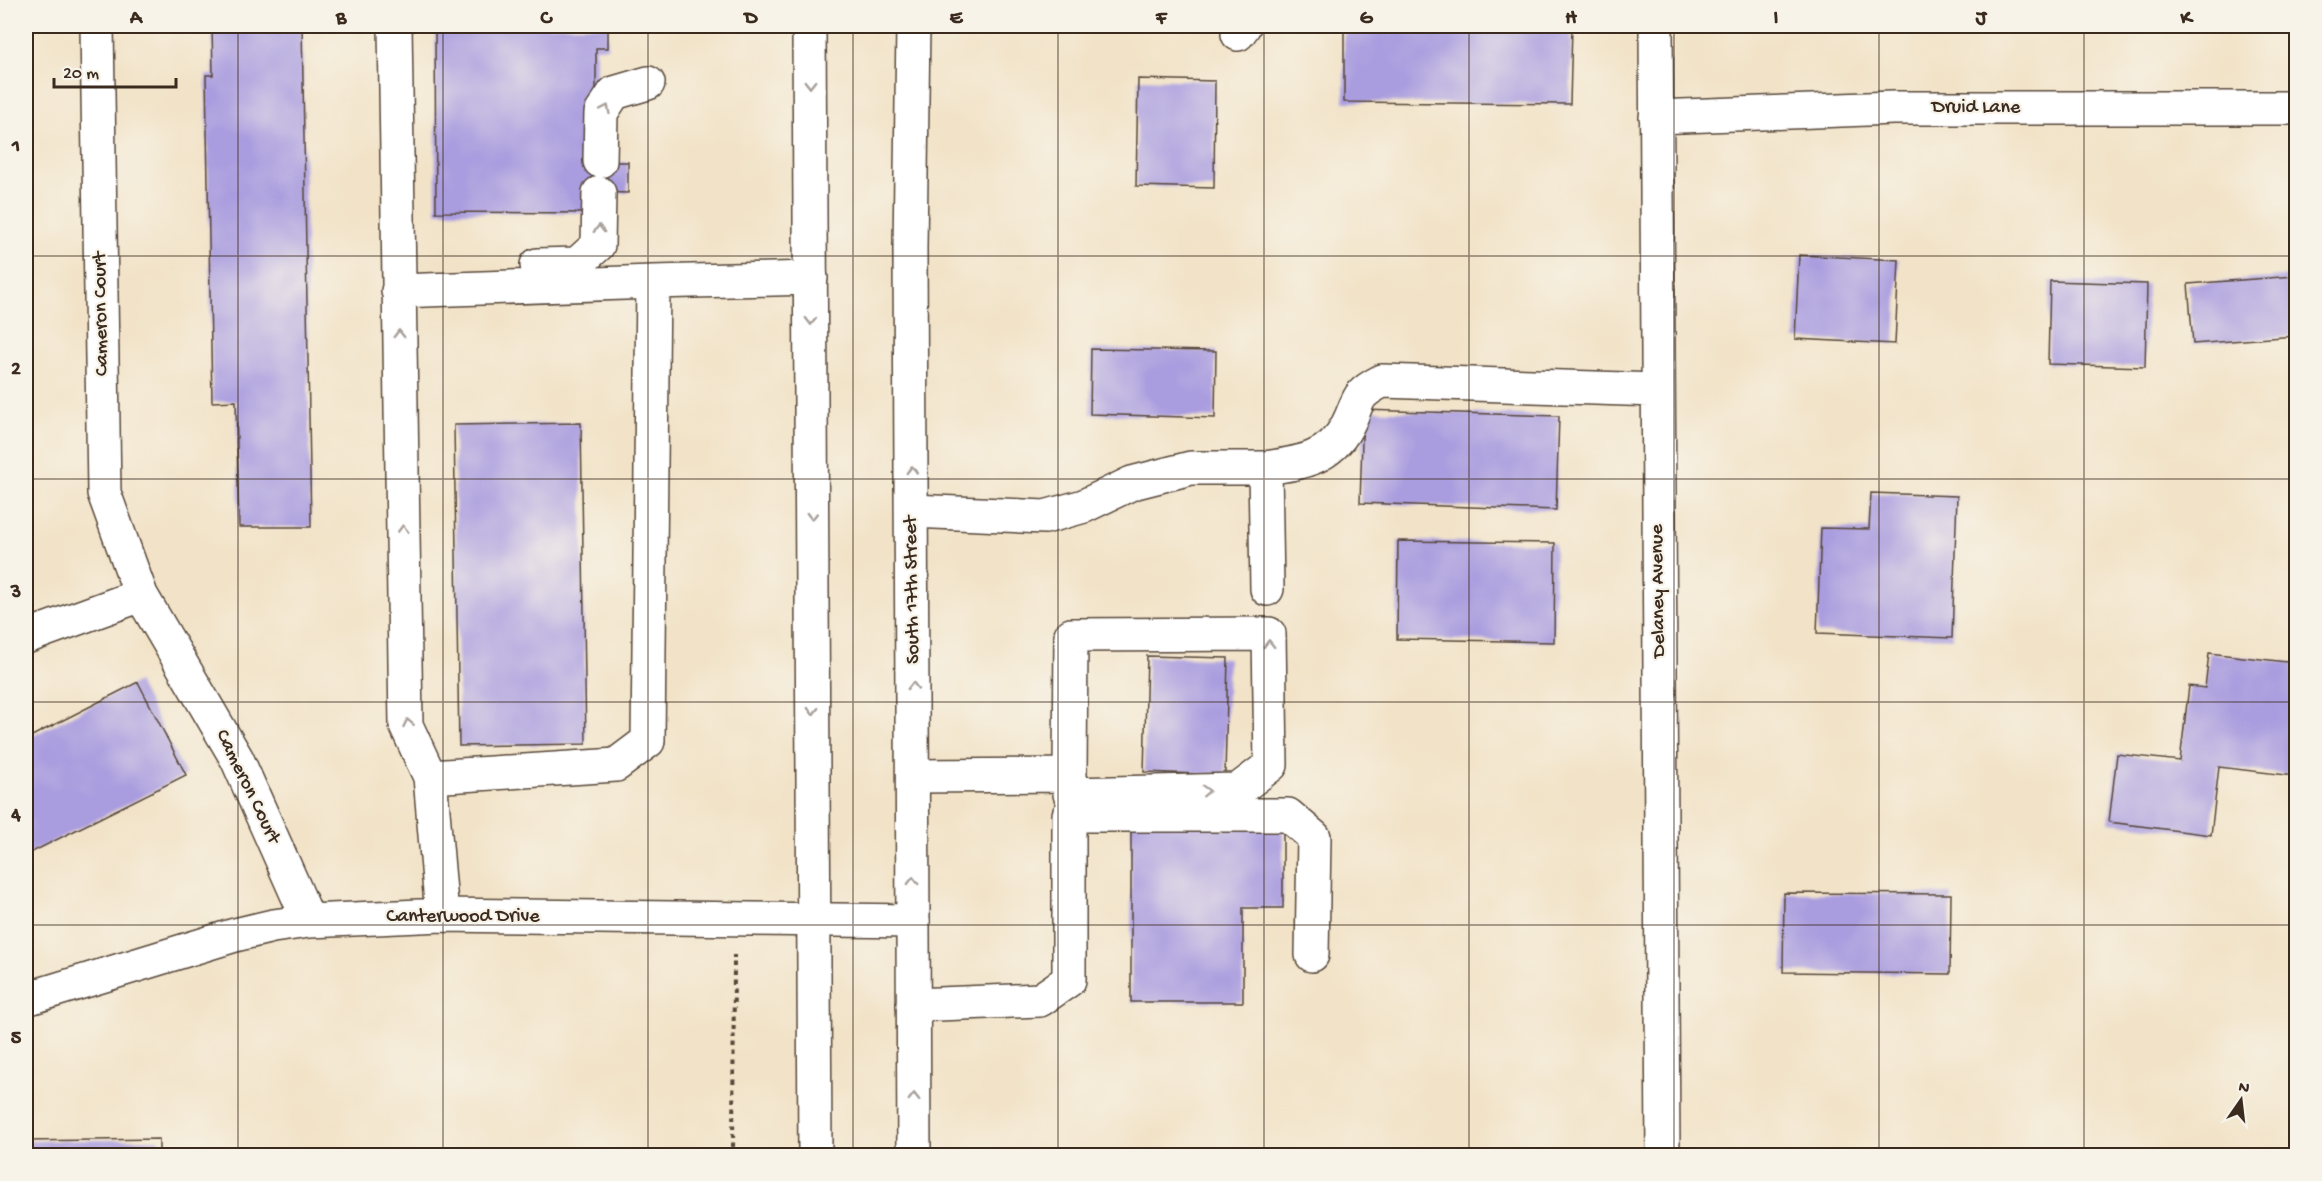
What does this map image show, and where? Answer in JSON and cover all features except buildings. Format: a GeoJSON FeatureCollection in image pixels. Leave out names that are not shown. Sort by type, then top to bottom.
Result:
{"type":"FeatureCollection","features":[{"type":"Feature","properties":{"kind":"street","name":"Cameron Court"},"geometry":{"type":"LineString","coordinates":[[97,26],[104,493],[141,595],[237,759],[309,921]]}},
{"type":"Feature","properties":{"kind":"street"},"geometry":{"type":"LineString","coordinates":[[395,26],[406,725],[430,777],[442,915]]}},
{"type":"Feature","properties":{"kind":"street"},"geometry":{"type":"LineString","coordinates":[[809,26],[815,1155]]}},
{"type":"Feature","properties":{"kind":"street","name":"South 17th Street"},"geometry":{"type":"LineString","coordinates":[[913,26],[910,241],[914,1155]]}},
{"type":"Feature","properties":{"kind":"street","name":"Delaney Avenue"},"geometry":{"type":"LineString","coordinates":[[1656,26],[1663,1155]]}},
{"type":"Feature","properties":{"kind":"street"},"geometry":{"type":"LineString","coordinates":[[464,288],[500,266],[577,264],[598,245],[601,113],[614,93],[648,83]]}},
{"type":"Feature","properties":{"kind":"street","name":"Druid Lane"},"geometry":{"type":"LineString","coordinates":[[1656,117],[1893,108],[2296,108]]}},
{"type":"Feature","properties":{"kind":"street"},"geometry":{"type":"LineString","coordinates":[[398,291],[811,278]]}},
{"type":"Feature","properties":{"kind":"street"},"geometry":{"type":"LineString","coordinates":[[430,777],[616,765],[648,741],[653,282]]}},
{"type":"Feature","properties":{"kind":"street"},"geometry":{"type":"LineString","coordinates":[[912,511],[1045,517],[1084,506],[1132,483],[1191,468],[1265,468],[1305,462],[1330,448],[1346,428],[1362,391],[1382,381],[1657,390]]}},
{"type":"Feature","properties":{"kind":"street"},"geometry":{"type":"LineString","coordinates":[[1265,468],[1267,589]]}},
{"type":"Feature","properties":{"kind":"street"},"geometry":{"type":"LineString","coordinates":[[26,637],[141,595]]}},
{"type":"Feature","properties":{"kind":"street"},"geometry":{"type":"LineString","coordinates":[[1269,634],[1271,765],[1238,790],[1070,794],[1070,775],[1071,635],[1269,634]]}},
{"type":"Feature","properties":{"kind":"street"},"geometry":{"type":"LineString","coordinates":[[913,776],[1070,775]]}},
{"type":"Feature","properties":{"kind":"street"},"geometry":{"type":"LineString","coordinates":[[913,1005],[1040,1000],[1069,980],[1069,815],[1288,815],[1314,837],[1312,955]]}},
{"type":"Feature","properties":{"kind":"street","name":"Canterwood Drive"},"geometry":{"type":"LineString","coordinates":[[26,999],[235,935],[309,921],[442,915],[913,921]]}},
{"type":"Feature","properties":{"kind":"path"},"geometry":{"type":"LineString","coordinates":[[733,1155],[734,954]]}}]}
